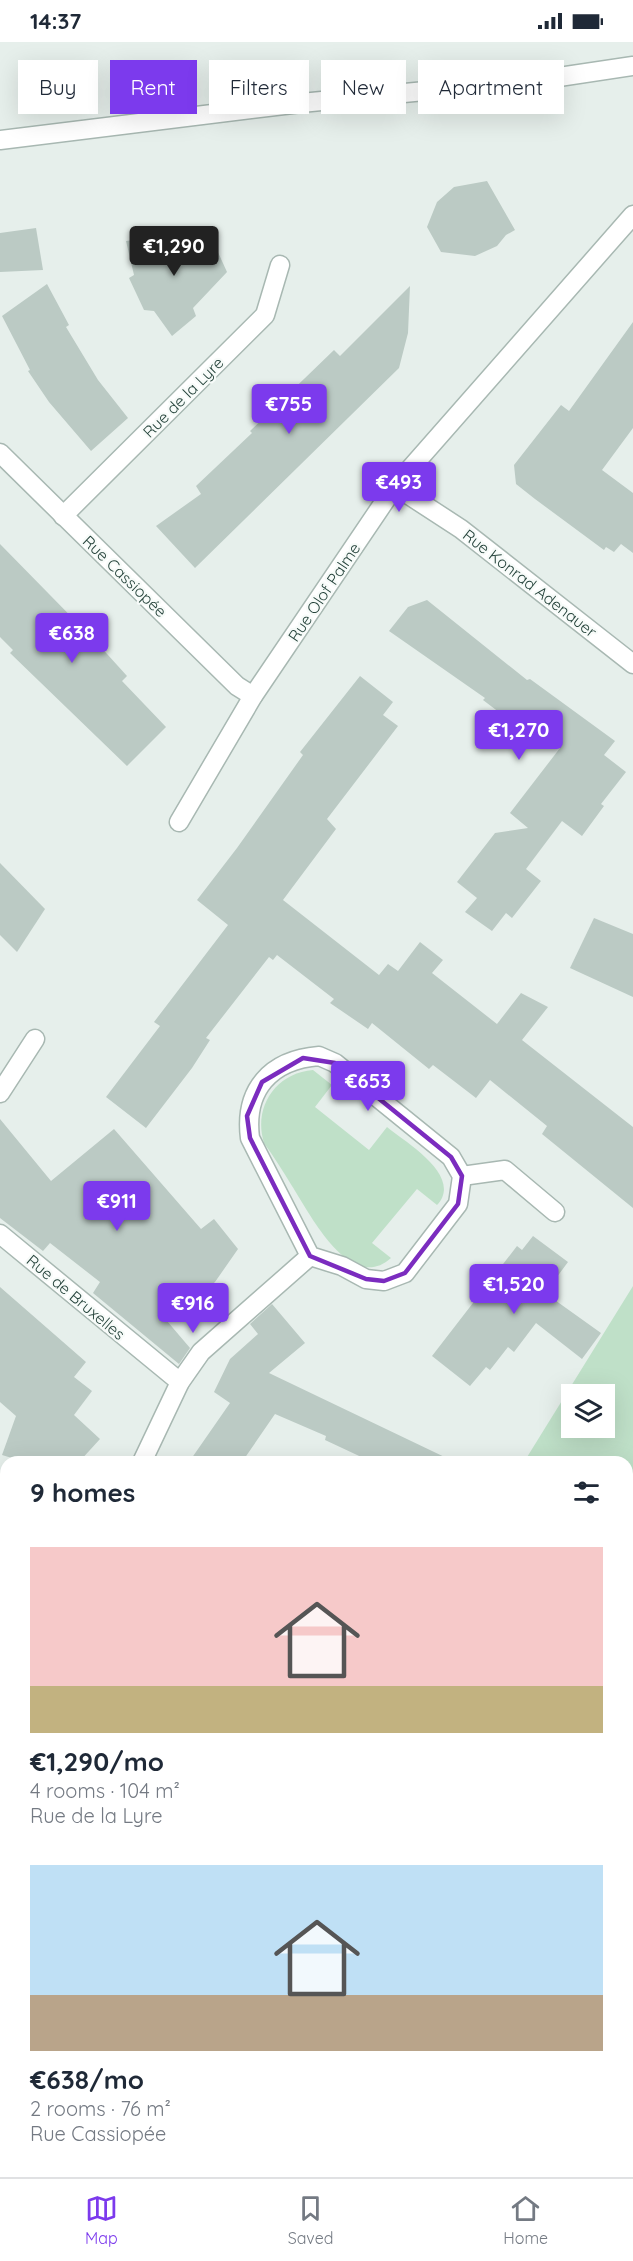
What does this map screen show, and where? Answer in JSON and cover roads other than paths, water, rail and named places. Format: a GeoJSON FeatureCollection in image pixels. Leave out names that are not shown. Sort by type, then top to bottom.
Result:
{"type":"FeatureCollection","features":[{"type":"Feature","properties":{"kind":"street"},"geometry":{"type":"LineString","coordinates":[[0,140],[301,104],[539,80],[633,66]]}},
{"type":"Feature","properties":{"kind":"street","name":"Rue Olof Palme"},"geometry":{"type":"LineString","coordinates":[[179,822],[253,696],[395,486],[633,215]]}},
{"type":"Feature","properties":{"kind":"street","name":"Rue de la Lyre"},"geometry":{"type":"LineString","coordinates":[[63,516],[265,315],[280,265]]}},
{"type":"Feature","properties":{"kind":"street","name":"Rue Cassiopée"},"geometry":{"type":"LineString","coordinates":[[0,453],[237,686],[253,696]]}},
{"type":"Feature","properties":{"kind":"street","name":"Rue Konrad Adenauer"},"geometry":{"type":"LineString","coordinates":[[395,486],[461,529],[633,664]]}},
{"type":"Feature","properties":{"kind":"street"},"geometry":{"type":"LineString","coordinates":[[2,1083],[35,1039]]}},
{"type":"Feature","properties":{"kind":"street"},"geometry":{"type":"LineString","coordinates":[[319,1056],[335,1062],[451,1157],[462,1176],[458,1204],[405,1273],[384,1281],[366,1279],[342,1266],[310,1256],[250,1138],[247,1116],[251,1099],[262,1082],[279,1068],[303,1058],[319,1056]]}},
{"type":"Feature","properties":{"kind":"street"},"geometry":{"type":"LineString","coordinates":[[462,1176],[505,1170],[555,1212]]}},
{"type":"Feature","properties":{"kind":"street","name":"Rue de Bruxelles"},"geometry":{"type":"LineString","coordinates":[[0,1234],[180,1382]]}},
{"type":"Feature","properties":{"kind":"street"},"geometry":{"type":"LineString","coordinates":[[145,1456],[180,1382],[211,1342],[310,1256]]}}]}
